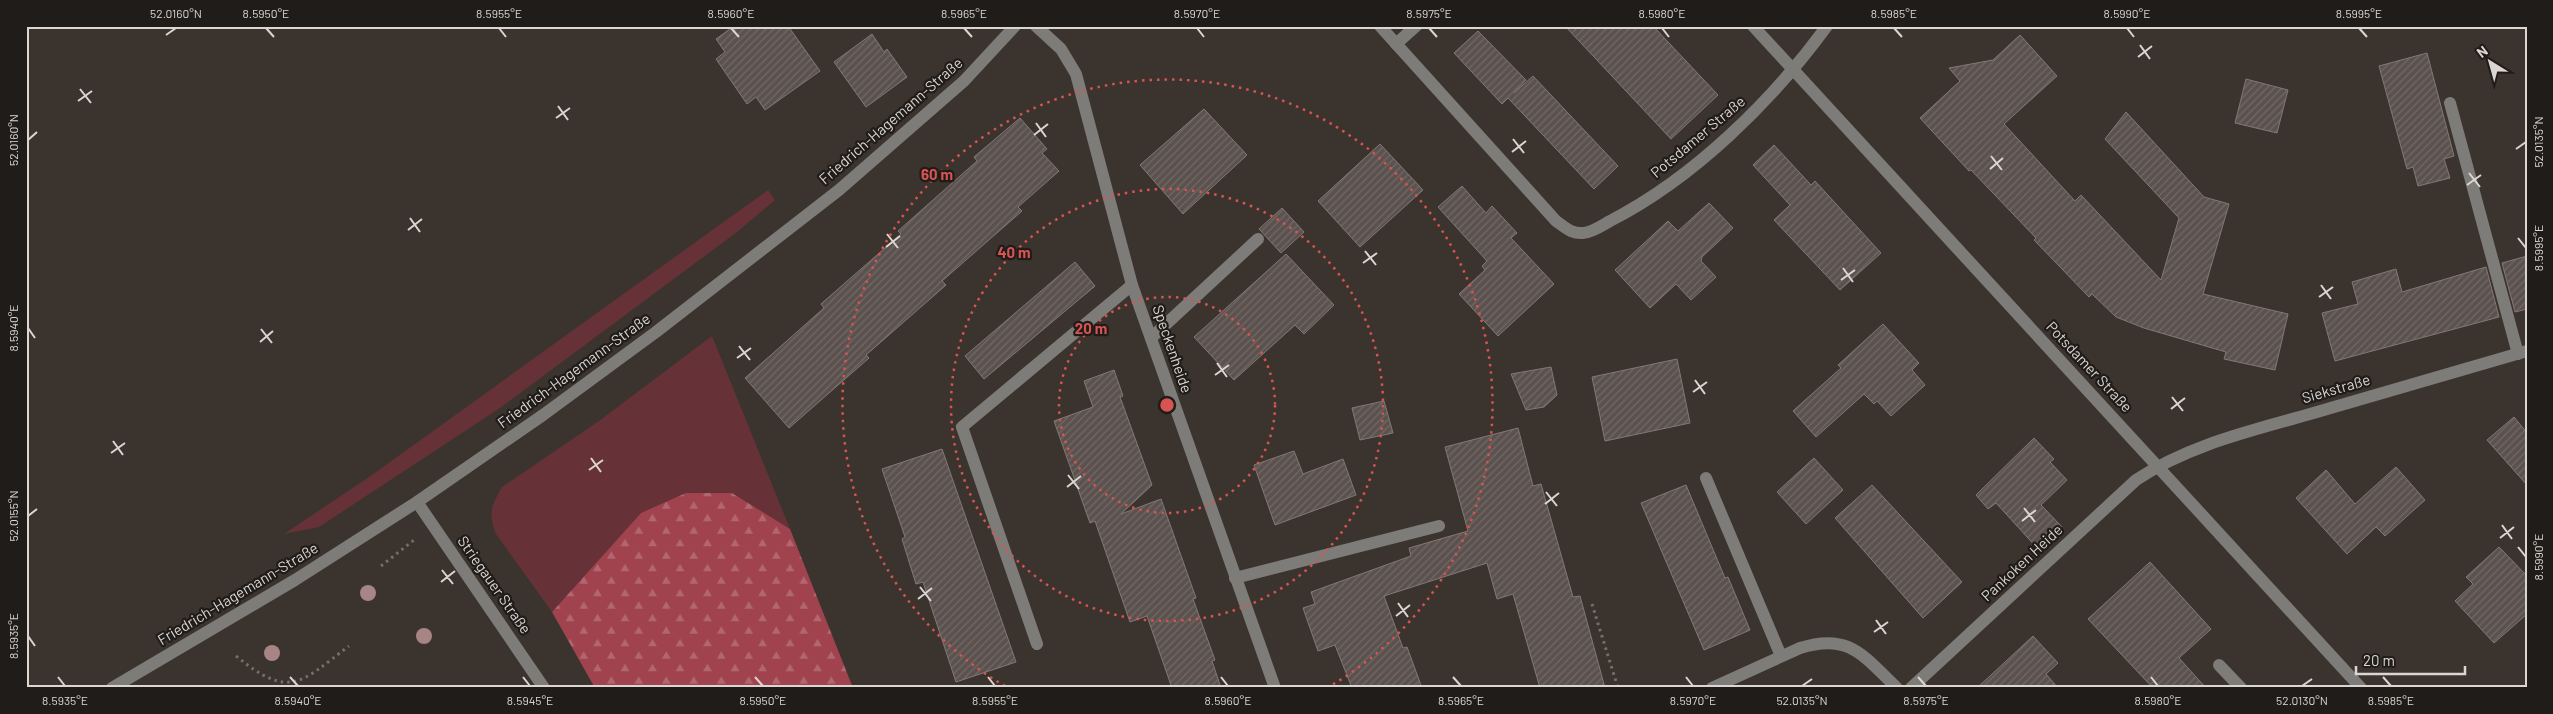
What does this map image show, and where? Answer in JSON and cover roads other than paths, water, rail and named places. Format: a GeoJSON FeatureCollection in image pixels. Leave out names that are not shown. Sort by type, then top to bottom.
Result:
{"type":"FeatureCollection","features":[{"type":"Feature","properties":{"kind":"street","name":"Friedrich-Hagemann-Straße"},"geometry":{"type":"LineString","coordinates":[[112,688],[295,580],[417,502],[543,415],[641,343],[839,190],[964,82],[1015,26]]}},
{"type":"Feature","properties":{"kind":"street","name":"Speckenheide"},"geometry":{"type":"LineString","coordinates":[[1036,26],[1061,49],[1076,74],[1132,285],[1275,688]]}},
{"type":"Feature","properties":{"kind":"street","name":"Potsdamer Straße"},"geometry":{"type":"LineString","coordinates":[[1380,26],[1556,220],[1572,232],[1585,234],[1631,210],[1682,175],[1763,103],[1792,69]]}},
{"type":"Feature","properties":{"kind":"street"},"geometry":{"type":"LineString","coordinates":[[1396,44],[1416,26]]}},
{"type":"Feature","properties":{"kind":"street","name":"Potsdamer Straße"},"geometry":{"type":"LineString","coordinates":[[1753,26],[2361,688]]}},
{"type":"Feature","properties":{"kind":"street"},"geometry":{"type":"LineString","coordinates":[[1792,69],[1827,26]]}},
{"type":"Feature","properties":{"kind":"street"},"geometry":{"type":"LineString","coordinates":[[2450,103],[2522,352]]}},
{"type":"Feature","properties":{"kind":"street"},"geometry":{"type":"LineString","coordinates":[[1150,338],[1258,239]]}},
{"type":"Feature","properties":{"kind":"street"},"geometry":{"type":"LineString","coordinates":[[1037,644],[962,427],[1132,285]]}},
{"type":"Feature","properties":{"kind":"street","name":"Siekstraße"},"geometry":{"type":"LineString","coordinates":[[2158,467],[2236,435],[2522,352]]}},
{"type":"Feature","properties":{"kind":"street","name":"Pankoken Heide"},"geometry":{"type":"LineString","coordinates":[[1911,688],[2136,480],[2158,467]]}},
{"type":"Feature","properties":{"kind":"street"},"geometry":{"type":"LineString","coordinates":[[1706,478],[1782,656]]}},
{"type":"Feature","properties":{"kind":"street","name":"Striegauer Straße"},"geometry":{"type":"LineString","coordinates":[[417,502],[544,688]]}},
{"type":"Feature","properties":{"kind":"street"},"geometry":{"type":"LineString","coordinates":[[1236,578],[1439,526]]}},
{"type":"Feature","properties":{"kind":"street"},"geometry":{"type":"LineString","coordinates":[[1712,688],[1782,656],[1816,643],[1834,642],[1859,653],[1898,688]]}},
{"type":"Feature","properties":{"kind":"street"},"geometry":{"type":"LineString","coordinates":[[2219,665],[2240,688]]}}]}
